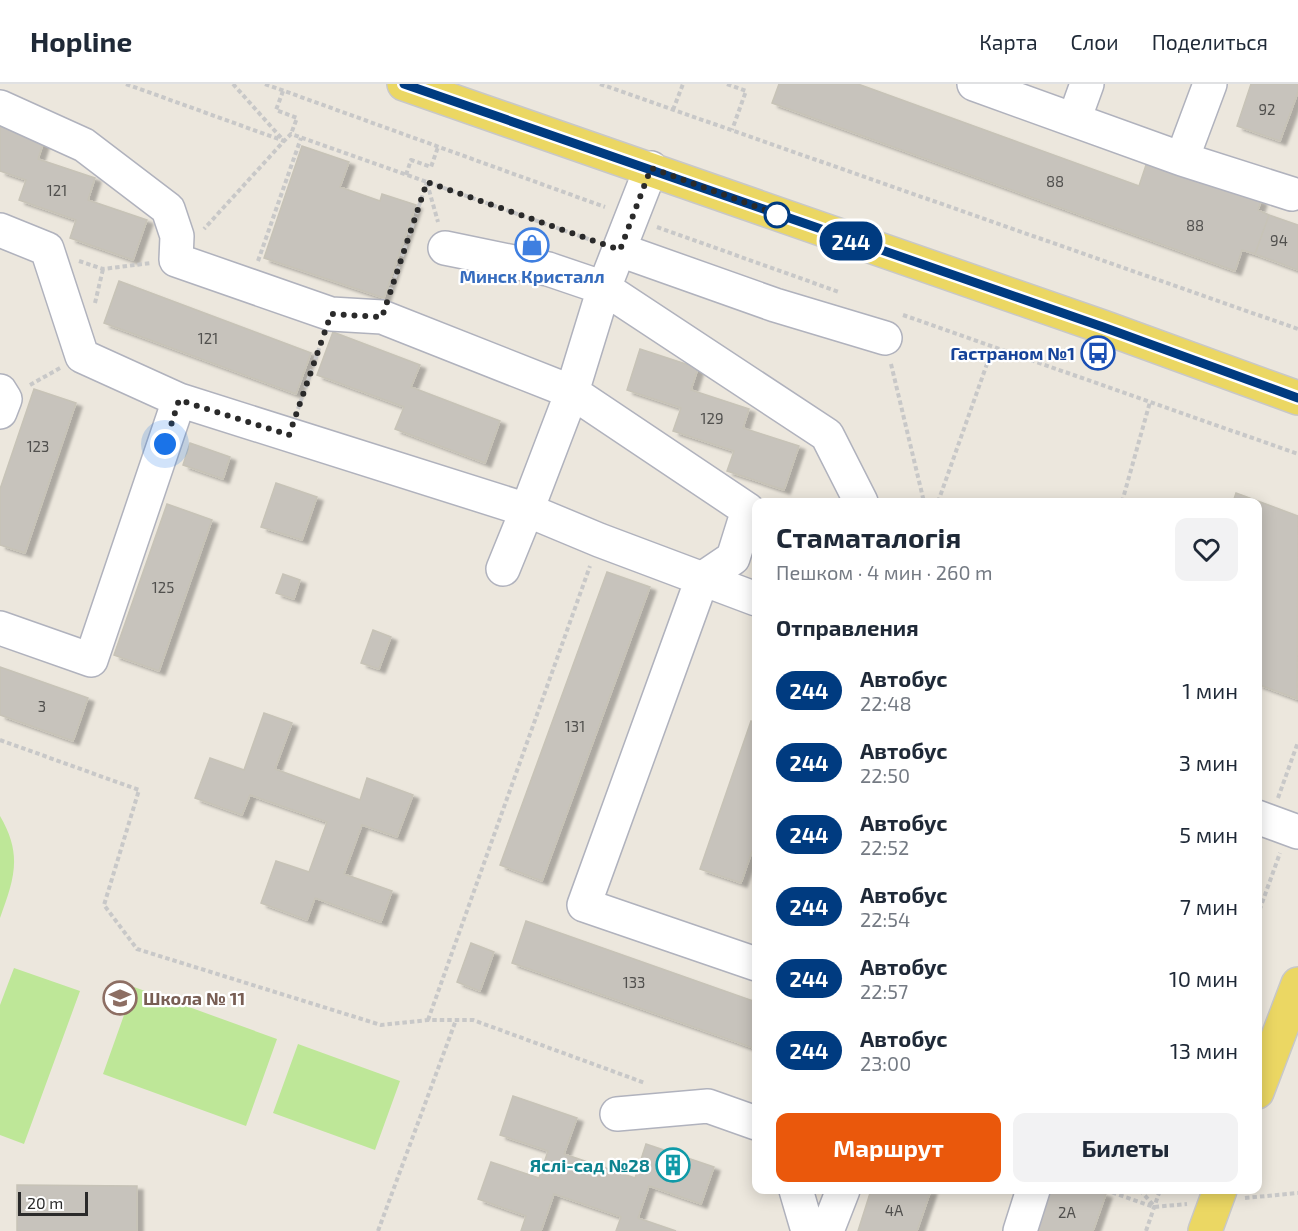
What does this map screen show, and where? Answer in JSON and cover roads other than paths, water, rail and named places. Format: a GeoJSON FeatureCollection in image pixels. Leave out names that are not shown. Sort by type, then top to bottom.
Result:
{"type":"FeatureCollection","features":[{"type":"Feature","properties":{"kind":"main road"},"geometry":{"type":"LineString","coordinates":[[404,84],[651,168],[1298,398]]}},
{"type":"Feature","properties":{"kind":"main road"},"geometry":{"type":"LineString","coordinates":[[1262,1079],[1298,984]]}},
{"type":"Feature","properties":{"kind":"main road"},"geometry":{"type":"LineString","coordinates":[[1205,1231],[1219,1194]]}},
{"type":"Feature","properties":{"kind":"lane"},"geometry":{"type":"LineString","coordinates":[[975,84],[1182,159],[1292,194]]}},
{"type":"Feature","properties":{"kind":"lane"},"geometry":{"type":"LineString","coordinates":[[1074,120],[1087,84]]}},
{"type":"Feature","properties":{"kind":"lane"},"geometry":{"type":"LineString","coordinates":[[1182,159],[1210,84]]}},
{"type":"Feature","properties":{"kind":"lane"},"geometry":{"type":"LineString","coordinates":[[0,107],[84,145],[168,209],[177,236],[176,260],[331,314],[382,317],[572,392],[748,510],[734,558],[702,579],[584,905],[752,963]]}},
{"type":"Feature","properties":{"kind":"lane"},"geometry":{"type":"LineString","coordinates":[[503,569],[572,392],[604,288],[651,168]]}},
{"type":"Feature","properties":{"kind":"lane"},"geometry":{"type":"LineString","coordinates":[[0,230],[47,249],[82,356],[179,400],[527,510],[599,540],[752,598]]}},
{"type":"Feature","properties":{"kind":"lane"},"geometry":{"type":"LineString","coordinates":[[445,248],[548,269],[604,288],[827,435],[859,498]]}},
{"type":"Feature","properties":{"kind":"lane"},"geometry":{"type":"LineString","coordinates":[[620,250],[774,305],[885,338]]}},
{"type":"Feature","properties":{"kind":"lane"},"geometry":{"type":"LineString","coordinates":[[0,391],[5,399],[0,412]]}},
{"type":"Feature","properties":{"kind":"lane"},"geometry":{"type":"LineString","coordinates":[[0,628],[91,660],[179,400]]}},
{"type":"Feature","properties":{"kind":"lane"},"geometry":{"type":"LineString","coordinates":[[617,1114],[708,1106],[752,1122]]}},
{"type":"Feature","properties":{"kind":"lane"},"geometry":{"type":"LineString","coordinates":[[797,1194],[808,1231]]}},
{"type":"Feature","properties":{"kind":"lane"},"geometry":{"type":"LineString","coordinates":[[827,1231],[841,1194]]}},
{"type":"Feature","properties":{"kind":"lane"},"geometry":{"type":"LineString","coordinates":[[1020,1231],[1032,1194]]}},
{"type":"Feature","properties":{"kind":"place","name":"Минск Кристалл"},"geometry":{"type":"Point","coordinates":[532,245]}},
{"type":"Feature","properties":{"kind":"place","name":"Гастраном №1"},"geometry":{"type":"Point","coordinates":[1098,353]}},
{"type":"Feature","properties":{"kind":"place","name":"Школа № 11"},"geometry":{"type":"Point","coordinates":[120,998]}},
{"type":"Feature","properties":{"kind":"place","name":"Яслі-сад №28"},"geometry":{"type":"Point","coordinates":[673,1165]}}]}
